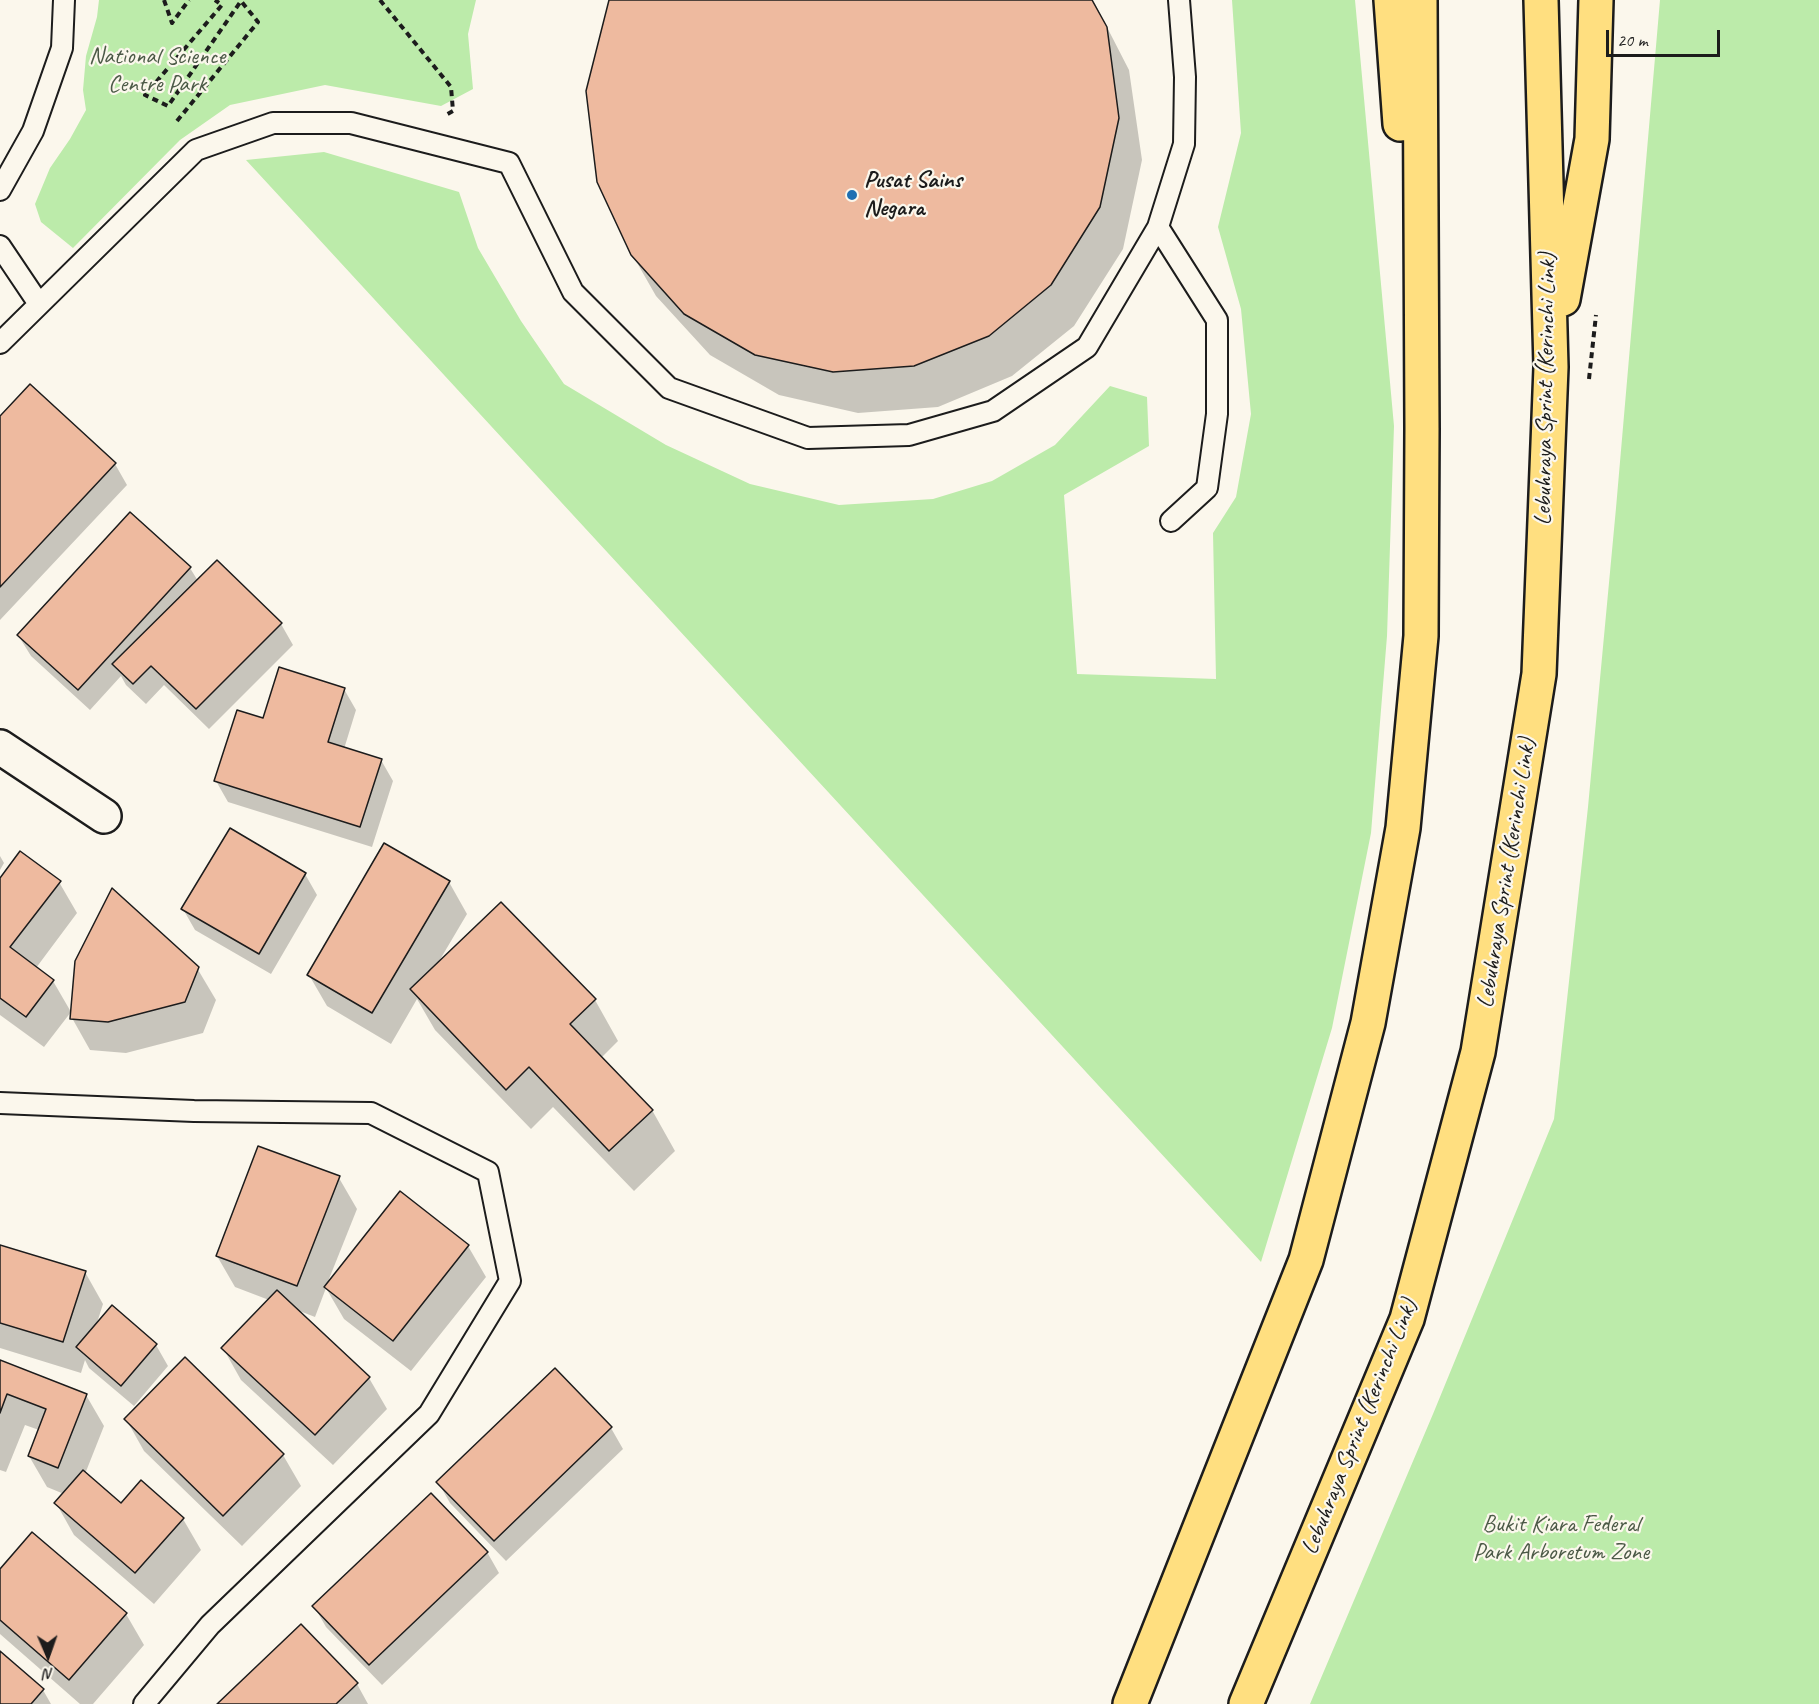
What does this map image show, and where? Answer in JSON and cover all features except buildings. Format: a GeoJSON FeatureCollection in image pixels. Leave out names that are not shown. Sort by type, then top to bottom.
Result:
{"type":"FeatureCollection","features":[{"type":"Feature","properties":{"kind":"highway"},"geometry":{"type":"LineString","coordinates":[[1391,0],[1422,428]]}},
{"type":"Feature","properties":{"kind":"highway"},"geometry":{"type":"LineString","coordinates":[[1131,1704],[1306,1260],[1368,1023],[1403,828],[1421,636],[1420,0]]}},
{"type":"Feature","properties":{"kind":"highway","name":"Lebuhraya Sprint (Kerinchi Link)"},"geometry":{"type":"LineString","coordinates":[[1246,1704],[1407,1318],[1478,1052],[1539,674],[1551,367],[1541,0]]}},
{"type":"Feature","properties":{"kind":"highway"},"geometry":{"type":"LineString","coordinates":[[1551,367],[1592,140],[1596,0]]}},
{"type":"Feature","properties":{"kind":"street"},"geometry":{"type":"LineString","coordinates":[[0,747],[104,816]]}},
{"type":"Feature","properties":{"kind":"lane"},"geometry":{"type":"LineString","coordinates":[[0,190],[33,131],[62,48],[64,0]]}},
{"type":"Feature","properties":{"kind":"lane"},"geometry":{"type":"LineString","coordinates":[[0,343],[196,150],[273,123],[351,123],[509,163],[573,292],[669,388],[808,438],[909,435],[993,411],[1087,347],[1158,227],[1184,144],[1185,77],[1179,0]]}},
{"type":"Feature","properties":{"kind":"lane"},"geometry":{"type":"LineString","coordinates":[[1158,227],[1216,320],[1217,414],[1207,488],[1171,521]]}},
{"type":"Feature","properties":{"kind":"lane"},"geometry":{"type":"LineString","coordinates":[[0,246],[39,304]]}},
{"type":"Feature","properties":{"kind":"lane"},"geometry":{"type":"LineString","coordinates":[[0,1104],[194,1111],[371,1113],[488,1172],[510,1281],[429,1414],[210,1625],[144,1704]]}},
{"type":"Feature","properties":{"kind":"path"},"geometry":{"type":"LineString","coordinates":[[164,0],[172,23],[189,0]]}},
{"type":"Feature","properties":{"kind":"path"},"geometry":{"type":"LineString","coordinates":[[177,121],[258,22],[241,1],[168,106],[146,95],[222,5],[215,0]]}},
{"type":"Feature","properties":{"kind":"path"},"geometry":{"type":"LineString","coordinates":[[380,0],[451,87]]}},
{"type":"Feature","properties":{"kind":"green space","name":"National Science Centre Park"},"geometry":{"type":"Polygon","coordinates":[[[99,0],[476,0],[468,34],[473,89],[441,106],[325,85],[230,105],[180,140],[73,248],[41,222],[35,204],[50,168],[86,110],[83,90],[86,56],[97,17],[99,0]]]}},
{"type":"Feature","properties":{"kind":"green space"},"geometry":{"type":"Polygon","coordinates":[[[1232,0],[1355,0],[1394,426],[1387,636],[1371,833],[1332,1028],[1261,1262],[246,160],[324,152],[459,192],[478,248],[521,321],[564,384],[666,445],[750,484],[839,505],[933,499],[992,481],[1055,445],[1110,386],[1147,397],[1149,446],[1064,495],[1077,674],[1216,679],[1213,533],[1236,497],[1251,414],[1241,309],[1218,227],[1241,133],[1232,0]]]}},
{"type":"Feature","properties":{"kind":"green space","name":"Bukit Kiara Federal Park Arboretum Zone"},"geometry":{"type":"Polygon","coordinates":[[[1660,0],[1819,0],[1819,1704],[1310,1704],[1433,1414],[1554,1119],[1588,807],[1660,0]]]}},
{"type":"Feature","properties":{"kind":"place","name":"Pusat Sains Negara"},"geometry":{"type":"Point","coordinates":[852,195]}}]}
